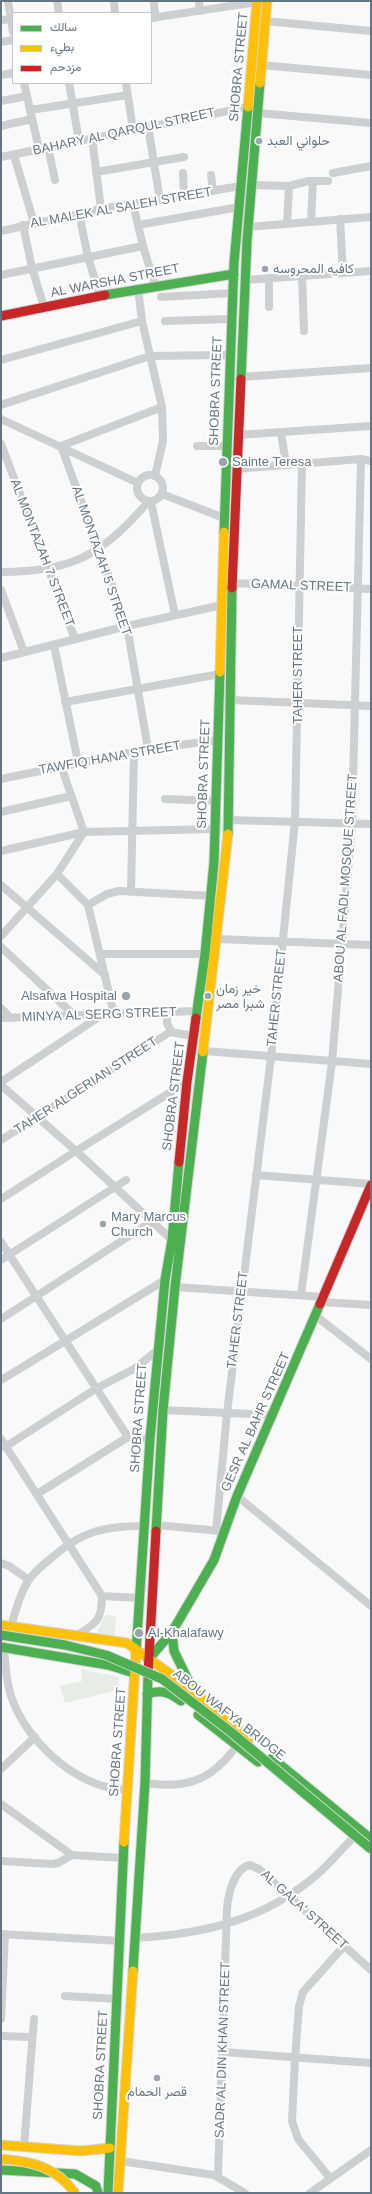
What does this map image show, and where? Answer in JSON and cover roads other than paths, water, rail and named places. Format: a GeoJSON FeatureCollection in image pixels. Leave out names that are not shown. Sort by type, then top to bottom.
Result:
{"type":"FeatureCollection","features":[{"type":"Feature","properties":{"kind":"main road","name":"SHOBRA STREET"},"geometry":{"type":"LineString","coordinates":[[108,2193],[124,1858],[150,1439],[165,1280],[172,1240],[187,1082],[205,954],[216,829],[224,518],[231,319],[236,240],[248,107],[261,65],[267,1]]}},
{"type":"Feature","properties":{"kind":"main road","name":"SHOBRA STREET"},"geometry":{"type":"LineString","coordinates":[[118,2193],[145,1783],[148,1660],[163,1410],[217,939],[229,820],[231,771],[232,583],[247,241],[258,113],[255,86],[257,2]]}},
{"type":"Feature","properties":{"kind":"main road"},"geometry":{"type":"LineString","coordinates":[[236,240],[247,241]]}},
{"type":"Feature","properties":{"kind":"main road","name":"AL WARSHA STREET"},"geometry":{"type":"LineString","coordinates":[[1,316],[138,288],[234,274]]}},
{"type":"Feature","properties":{"kind":"main road"},"geometry":{"type":"LineString","coordinates":[[218,770],[224,772],[231,771]]}},
{"type":"Feature","properties":{"kind":"main road"},"geometry":{"type":"LineString","coordinates":[[216,799],[223,794],[230,796]]}},
{"type":"Feature","properties":{"kind":"main road","name":"GESR AL BAHR STREET"},"geometry":{"type":"LineString","coordinates":[[148,1660],[161,1647],[172,1632],[214,1560],[220,1531],[273,1415],[371,1186]]}},
{"type":"Feature","properties":{"kind":"main road"},"geometry":{"type":"LineString","coordinates":[[1,1625],[122,1642],[136,1649],[148,1660],[194,1691],[252,1742],[371,1839]]}},
{"type":"Feature","properties":{"kind":"main road"},"geometry":{"type":"LineString","coordinates":[[172,1632],[176,1657],[194,1691]]}},
{"type":"Feature","properties":{"kind":"main road","name":"ABOU WAFYA BRIDGE"},"geometry":{"type":"LineString","coordinates":[[1,1635],[65,1645],[106,1655],[162,1679],[231,1732],[371,1848]]}},
{"type":"Feature","properties":{"kind":"main road"},"geometry":{"type":"LineString","coordinates":[[2,1647],[114,1666],[136,1674]]}},
{"type":"Feature","properties":{"kind":"main road"},"geometry":{"type":"LineString","coordinates":[[148,1694],[157,1690],[169,1692],[237,1745],[371,1857]]}},
{"type":"Feature","properties":{"kind":"main road"},"geometry":{"type":"LineString","coordinates":[[125,1842],[133,1844],[141,1842]]}},
{"type":"Feature","properties":{"kind":"main road"},"geometry":{"type":"LineString","coordinates":[[123,1878],[131,1874],[139,1880]]}},
{"type":"Feature","properties":{"kind":"main road"},"geometry":{"type":"LineString","coordinates":[[1,2145],[81,2151],[110,2148]]}},
{"type":"Feature","properties":{"kind":"main road"},"geometry":{"type":"LineString","coordinates":[[1,2159],[45,2166],[68,2182],[75,2193]]}},
{"type":"Feature","properties":{"kind":"main road"},"geometry":{"type":"LineString","coordinates":[[1,2170],[75,2174],[98,2191]]}},
{"type":"Feature","properties":{"kind":"street"},"geometry":{"type":"LineString","coordinates":[[8,1],[12,26]]}},
{"type":"Feature","properties":{"kind":"street"},"geometry":{"type":"LineString","coordinates":[[57,1],[59,12]]}},
{"type":"Feature","properties":{"kind":"street"},"geometry":{"type":"LineString","coordinates":[[114,1],[115,12]]}},
{"type":"Feature","properties":{"kind":"street"},"geometry":{"type":"LineString","coordinates":[[154,1],[153,18],[257,2]]}},
{"type":"Feature","properties":{"kind":"street"},"geometry":{"type":"LineString","coordinates":[[199,1],[200,11]]}},
{"type":"Feature","properties":{"kind":"street"},"geometry":{"type":"LineString","coordinates":[[1,20],[11,19]]}},
{"type":"Feature","properties":{"kind":"street"},"geometry":{"type":"LineString","coordinates":[[266,21],[371,31]]}},
{"type":"Feature","properties":{"kind":"street"},"geometry":{"type":"LineString","coordinates":[[1,42],[12,40]]}},
{"type":"Feature","properties":{"kind":"street"},"geometry":{"type":"LineString","coordinates":[[261,65],[371,75]]}},
{"type":"Feature","properties":{"kind":"street"},"geometry":{"type":"LineString","coordinates":[[1,75],[12,73]]}},
{"type":"Feature","properties":{"kind":"street"},"geometry":{"type":"LineString","coordinates":[[24,84],[39,149]]}},
{"type":"Feature","properties":{"kind":"street"},"geometry":{"type":"LineString","coordinates":[[69,84],[79,141]]}},
{"type":"Feature","properties":{"kind":"street"},"geometry":{"type":"LineString","coordinates":[[126,84],[133,130]]}},
{"type":"Feature","properties":{"kind":"street"},"geometry":{"type":"LineString","coordinates":[[30,110],[128,95]]}},
{"type":"Feature","properties":{"kind":"street"},"geometry":{"type":"LineString","coordinates":[[1,101],[27,96]]}},
{"type":"Feature","properties":{"kind":"street","name":"BAHARY AL QARQUL STREET"},"geometry":{"type":"LineString","coordinates":[[1,158],[148,126],[248,107]]}},
{"type":"Feature","properties":{"kind":"street"},"geometry":{"type":"LineString","coordinates":[[258,113],[371,123]]}},
{"type":"Feature","properties":{"kind":"street"},"geometry":{"type":"LineString","coordinates":[[1,126],[32,119]]}},
{"type":"Feature","properties":{"kind":"street"},"geometry":{"type":"LineString","coordinates":[[148,126],[160,200]]}},
{"type":"Feature","properties":{"kind":"street"},"geometry":{"type":"LineString","coordinates":[[92,138],[101,209]]}},
{"type":"Feature","properties":{"kind":"street"},"geometry":{"type":"LineString","coordinates":[[48,147],[55,180]]}},
{"type":"Feature","properties":{"kind":"street"},"geometry":{"type":"LineString","coordinates":[[14,155],[34,223]]}},
{"type":"Feature","properties":{"kind":"street"},"geometry":{"type":"LineString","coordinates":[[96,172],[184,157]]}},
{"type":"Feature","properties":{"kind":"street"},"geometry":{"type":"LineString","coordinates":[[252,185],[289,186],[331,177],[371,166]]}},
{"type":"Feature","properties":{"kind":"street"},"geometry":{"type":"LineString","coordinates":[[183,173],[184,196]]}},
{"type":"Feature","properties":{"kind":"street"},"geometry":{"type":"LineString","coordinates":[[212,175],[213,191]]}},
{"type":"Feature","properties":{"kind":"street"},"geometry":{"type":"LineString","coordinates":[[311,222],[313,181]]}},
{"type":"Feature","properties":{"kind":"street","name":"AL MALEK AL SALEH STREET"},"geometry":{"type":"LineString","coordinates":[[1,231],[101,209],[241,186]]}},
{"type":"Feature","properties":{"kind":"street"},"geometry":{"type":"LineString","coordinates":[[287,224],[289,186]]}},
{"type":"Feature","properties":{"kind":"street"},"geometry":{"type":"LineString","coordinates":[[133,204],[142,246],[155,285]]}},
{"type":"Feature","properties":{"kind":"street"},"geometry":{"type":"LineString","coordinates":[[138,225],[239,207]]}},
{"type":"Feature","properties":{"kind":"street"},"geometry":{"type":"LineString","coordinates":[[79,214],[88,257],[100,296]]}},
{"type":"Feature","properties":{"kind":"street"},"geometry":{"type":"LineString","coordinates":[[248,227],[371,217]]}},
{"type":"Feature","properties":{"kind":"street"},"geometry":{"type":"LineString","coordinates":[[340,219],[343,273]]}},
{"type":"Feature","properties":{"kind":"street"},"geometry":{"type":"LineString","coordinates":[[23,226],[32,268],[44,307]]}},
{"type":"Feature","properties":{"kind":"street"},"geometry":{"type":"LineString","coordinates":[[1,275],[142,246]]}},
{"type":"Feature","properties":{"kind":"street"},"geometry":{"type":"LineString","coordinates":[[245,280],[371,271]]}},
{"type":"Feature","properties":{"kind":"street"},"geometry":{"type":"LineString","coordinates":[[302,276],[304,331]]}},
{"type":"Feature","properties":{"kind":"street"},"geometry":{"type":"LineString","coordinates":[[269,278],[269,307]]}},
{"type":"Feature","properties":{"kind":"street"},"geometry":{"type":"LineString","coordinates":[[1,572],[48,570],[68,565],[98,549],[120,532],[150,502],[158,499],[162,494],[163,486],[156,476],[163,441],[162,407],[142,320],[138,288]]}},
{"type":"Feature","properties":{"kind":"street"},"geometry":{"type":"LineString","coordinates":[[161,297],[233,293]]}},
{"type":"Feature","properties":{"kind":"street"},"geometry":{"type":"LineString","coordinates":[[165,321],[231,319]]}},
{"type":"Feature","properties":{"kind":"street"},"geometry":{"type":"LineString","coordinates":[[1,360],[142,320]]}},
{"type":"Feature","properties":{"kind":"street"},"geometry":{"type":"LineString","coordinates":[[1,405],[150,356],[230,355]]}},
{"type":"Feature","properties":{"kind":"street"},"geometry":{"type":"LineString","coordinates":[[241,377],[371,368]]}},
{"type":"Feature","properties":{"kind":"street"},"geometry":{"type":"LineString","coordinates":[[61,446],[162,407]]}},
{"type":"Feature","properties":{"kind":"street"},"geometry":{"type":"LineString","coordinates":[[1,410],[1,418],[138,483]]}},
{"type":"Feature","properties":{"kind":"street"},"geometry":{"type":"LineString","coordinates":[[238,435],[371,426]]}},
{"type":"Feature","properties":{"kind":"street"},"geometry":{"type":"LineString","coordinates":[[281,432],[286,464]]}},
{"type":"Feature","properties":{"kind":"street","name":"AL MONTAZAH 7 STREET"},"geometry":{"type":"LineString","coordinates":[[1,444],[75,639]]}},
{"type":"Feature","properties":{"kind":"street","name":"AL MONTAZAH 5 STREET"},"geometry":{"type":"LineString","coordinates":[[61,446],[127,626],[148,749]]}},
{"type":"Feature","properties":{"kind":"street"},"geometry":{"type":"LineString","coordinates":[[197,446],[227,446]]}},
{"type":"Feature","properties":{"kind":"street"},"geometry":{"type":"LineString","coordinates":[[236,469],[361,459],[371,461]]}},
{"type":"Feature","properties":{"kind":"street","name":"ABOU AL FADL MOSQUE STREET"},"geometry":{"type":"LineString","coordinates":[[301,1295],[315,1180],[332,1062],[352,822],[361,459]]}},
{"type":"Feature","properties":{"kind":"street","name":"TAHER STREET"},"geometry":{"type":"LineString","coordinates":[[220,1531],[227,1413],[271,1057],[295,821],[299,703],[299,586],[302,463]]}},
{"type":"Feature","properties":{"kind":"street"},"geometry":{"type":"LineString","coordinates":[[156,476],[145,476],[138,483],[138,495],[150,502],[175,615]]}},
{"type":"Feature","properties":{"kind":"street"},"geometry":{"type":"LineString","coordinates":[[162,494],[224,518]]}},
{"type":"Feature","properties":{"kind":"street","name":"GAMAL STREET"},"geometry":{"type":"LineString","coordinates":[[232,583],[371,589]]}},
{"type":"Feature","properties":{"kind":"street"},"geometry":{"type":"LineString","coordinates":[[1,590],[24,652]]}},
{"type":"Feature","properties":{"kind":"street"},"geometry":{"type":"LineString","coordinates":[[1,658],[127,626],[222,605]]}},
{"type":"Feature","properties":{"kind":"street"},"geometry":{"type":"LineString","coordinates":[[54,645],[78,762]]}},
{"type":"Feature","properties":{"kind":"street"},"geometry":{"type":"LineString","coordinates":[[65,702],[220,674]]}},
{"type":"Feature","properties":{"kind":"street"},"geometry":{"type":"LineString","coordinates":[[231,700],[371,706]]}},
{"type":"Feature","properties":{"kind":"street","name":"TAWFIQ HANA STREET"},"geometry":{"type":"LineString","coordinates":[[1,779],[78,762],[148,749],[219,740]]}},
{"type":"Feature","properties":{"kind":"street"},"geometry":{"type":"LineString","coordinates":[[131,891],[134,752]]}},
{"type":"Feature","properties":{"kind":"street"},"geometry":{"type":"LineString","coordinates":[[61,766],[84,832]]}},
{"type":"Feature","properties":{"kind":"street"},"geometry":{"type":"LineString","coordinates":[[1,812],[71,796]]}},
{"type":"Feature","properties":{"kind":"street"},"geometry":{"type":"LineString","coordinates":[[165,799],[216,799]]}},
{"type":"Feature","properties":{"kind":"street"},"geometry":{"type":"LineString","coordinates":[[229,820],[352,822],[371,824]]}},
{"type":"Feature","properties":{"kind":"street"},"geometry":{"type":"LineString","coordinates":[[1,851],[84,832],[216,829]]}},
{"type":"Feature","properties":{"kind":"street"},"geometry":{"type":"LineString","coordinates":[[1,936],[57,874],[84,832]]}},
{"type":"Feature","properties":{"kind":"street"},"geometry":{"type":"LineString","coordinates":[[57,874],[88,905],[114,1014]]}},
{"type":"Feature","properties":{"kind":"street"},"geometry":{"type":"LineString","coordinates":[[1,886],[105,975]]}},
{"type":"Feature","properties":{"kind":"street"},"geometry":{"type":"LineString","coordinates":[[88,905],[107,894],[131,891],[211,896]]}},
{"type":"Feature","properties":{"kind":"street"},"geometry":{"type":"LineString","coordinates":[[217,939],[371,945]]}},
{"type":"Feature","properties":{"kind":"street"},"geometry":{"type":"LineString","coordinates":[[1,947],[74,1015]]}},
{"type":"Feature","properties":{"kind":"street"},"geometry":{"type":"LineString","coordinates":[[100,954],[205,954]]}},
{"type":"Feature","properties":{"kind":"street"},"geometry":{"type":"LineString","coordinates":[[1,1008],[11,1018]]}},
{"type":"Feature","properties":{"kind":"street","name":"MINYA AL SERG STREET"},"geometry":{"type":"LineString","coordinates":[[1,1018],[197,1011]]}},
{"type":"Feature","properties":{"kind":"street"},"geometry":{"type":"LineString","coordinates":[[167,1013],[167,1023],[171,1031]]}},
{"type":"Feature","properties":{"kind":"street"},"geometry":{"type":"LineString","coordinates":[[103,1014],[1,1084],[172,1240]]}},
{"type":"Feature","properties":{"kind":"street","name":"TAHER ALGERIAN STREET"},"geometry":{"type":"LineString","coordinates":[[1,1140],[171,1031],[179,1035],[194,1036]]}},
{"type":"Feature","properties":{"kind":"street"},"geometry":{"type":"LineString","coordinates":[[204,1051],[371,1064]]}},
{"type":"Feature","properties":{"kind":"street"},"geometry":{"type":"LineString","coordinates":[[1,1199],[187,1082]]}},
{"type":"Feature","properties":{"kind":"street"},"geometry":{"type":"LineString","coordinates":[[256,1175],[371,1186]]}},
{"type":"Feature","properties":{"kind":"street"},"geometry":{"type":"LineString","coordinates":[[1,1260],[126,1180]]}},
{"type":"Feature","properties":{"kind":"street"},"geometry":{"type":"LineString","coordinates":[[1,1319],[151,1222]]}},
{"type":"Feature","properties":{"kind":"street"},"geometry":{"type":"LineString","coordinates":[[1,1242],[38,1296],[128,1437]]}},
{"type":"Feature","properties":{"kind":"street"},"geometry":{"type":"LineString","coordinates":[[1,1380],[165,1280]]}},
{"type":"Feature","properties":{"kind":"street"},"geometry":{"type":"LineString","coordinates":[[176,1287],[301,1295],[371,1305]]}},
{"type":"Feature","properties":{"kind":"street"},"geometry":{"type":"LineString","coordinates":[[316,1316],[371,1359]]}},
{"type":"Feature","properties":{"kind":"street"},"geometry":{"type":"LineString","coordinates":[[76,1636],[98,1621],[102,1608],[102,1596],[69,1542],[3,1443],[97,1388],[134,1369],[158,1350]]}},
{"type":"Feature","properties":{"kind":"street"},"geometry":{"type":"LineString","coordinates":[[163,1410],[273,1415]]}},
{"type":"Feature","properties":{"kind":"street"},"geometry":{"type":"LineString","coordinates":[[37,1494],[128,1437],[150,1439]]}},
{"type":"Feature","properties":{"kind":"street"},"geometry":{"type":"LineString","coordinates":[[237,1496],[371,1606]]}},
{"type":"Feature","properties":{"kind":"street"},"geometry":{"type":"LineString","coordinates":[[156,1525],[220,1531]]}},
{"type":"Feature","properties":{"kind":"street"},"geometry":{"type":"LineString","coordinates":[[11,1626],[20,1597],[29,1580],[69,1542],[100,1530],[120,1526],[145,1526]]}},
{"type":"Feature","properties":{"kind":"street"},"geometry":{"type":"LineString","coordinates":[[1,1556],[3,1563],[29,1580]]}},
{"type":"Feature","properties":{"kind":"street"},"geometry":{"type":"LineString","coordinates":[[102,1596],[140,1598]]}},
{"type":"Feature","properties":{"kind":"street"},"geometry":{"type":"LineString","coordinates":[[2,1647],[11,1696],[21,1717],[49,1752],[83,1777],[103,1786],[128,1790]]}},
{"type":"Feature","properties":{"kind":"street"},"geometry":{"type":"LineString","coordinates":[[1,1769],[35,1736]]}},
{"type":"Feature","properties":{"kind":"street"},"geometry":{"type":"LineString","coordinates":[[145,1783],[175,1786],[190,1783],[217,1769],[237,1745]]}},
{"type":"Feature","properties":{"kind":"street"},"geometry":{"type":"LineString","coordinates":[[1,1804],[72,1855],[124,1858]]}},
{"type":"Feature","properties":{"kind":"street"},"geometry":{"type":"LineString","coordinates":[[135,1938],[195,1933],[227,1924],[273,1904],[288,1896],[319,1872],[351,1840]]}},
{"type":"Feature","properties":{"kind":"street"},"geometry":{"type":"LineString","coordinates":[[1,1861],[52,1864],[58,1863],[72,1855]]}},
{"type":"Feature","properties":{"kind":"street","name":"AL GALA' STREET"},"geometry":{"type":"LineString","coordinates":[[227,1924],[227,1909],[230,1890],[241,1869],[250,1865],[259,1869],[371,1970]]}},
{"type":"Feature","properties":{"kind":"street","name":"SADR AL DIN KHAN STREET"},"geometry":{"type":"LineString","coordinates":[[218,2176],[227,1924]]}},
{"type":"Feature","properties":{"kind":"street"},"geometry":{"type":"LineString","coordinates":[[1,2020],[3,1935],[120,1941]]}},
{"type":"Feature","properties":{"kind":"street"},"geometry":{"type":"LineString","coordinates":[[330,2178],[298,2140],[292,2121],[295,2059],[299,2006],[303,1992],[344,1946]]}},
{"type":"Feature","properties":{"kind":"street"},"geometry":{"type":"LineString","coordinates":[[66,1996],[117,2000]]}},
{"type":"Feature","properties":{"kind":"street"},"geometry":{"type":"LineString","coordinates":[[24,2147],[34,2019]]}},
{"type":"Feature","properties":{"kind":"street"},"geometry":{"type":"LineString","coordinates":[[1,2036],[32,2037]]}},
{"type":"Feature","properties":{"kind":"street"},"geometry":{"type":"LineString","coordinates":[[223,2052],[295,2059],[371,2063]]}},
{"type":"Feature","properties":{"kind":"street"},"geometry":{"type":"LineString","coordinates":[[310,2193],[371,2150]]}},
{"type":"Feature","properties":{"kind":"street"},"geometry":{"type":"LineString","coordinates":[[121,2161],[218,2176],[245,2193]]}},
{"type":"Feature","properties":{"kind":"place","name":"حلواني العبد"},"geometry":{"type":"Point","coordinates":[259,141]}},
{"type":"Feature","properties":{"kind":"place","name":"كافيه المحروسه"},"geometry":{"type":"Point","coordinates":[265,269]}},
{"type":"Feature","properties":{"kind":"place","name":"Sainte Teresa"},"geometry":{"type":"Point","coordinates":[223,462]}},
{"type":"Feature","properties":{"kind":"place","name":"Alsafwa Hospital"},"geometry":{"type":"Point","coordinates":[126,996]}},
{"type":"Feature","properties":{"kind":"place","name":"خير زمان شبرا مصر"},"geometry":{"type":"Point","coordinates":[208,996]}},
{"type":"Feature","properties":{"kind":"place","name":"Mary Marcus Church"},"geometry":{"type":"Point","coordinates":[103,1224]}},
{"type":"Feature","properties":{"kind":"place","name":"Al-Khalafawy"},"geometry":{"type":"Point","coordinates":[139,1633]}},
{"type":"Feature","properties":{"kind":"place","name":"قصر الحمام"},"geometry":{"type":"Point","coordinates":[157,2078]}}]}
